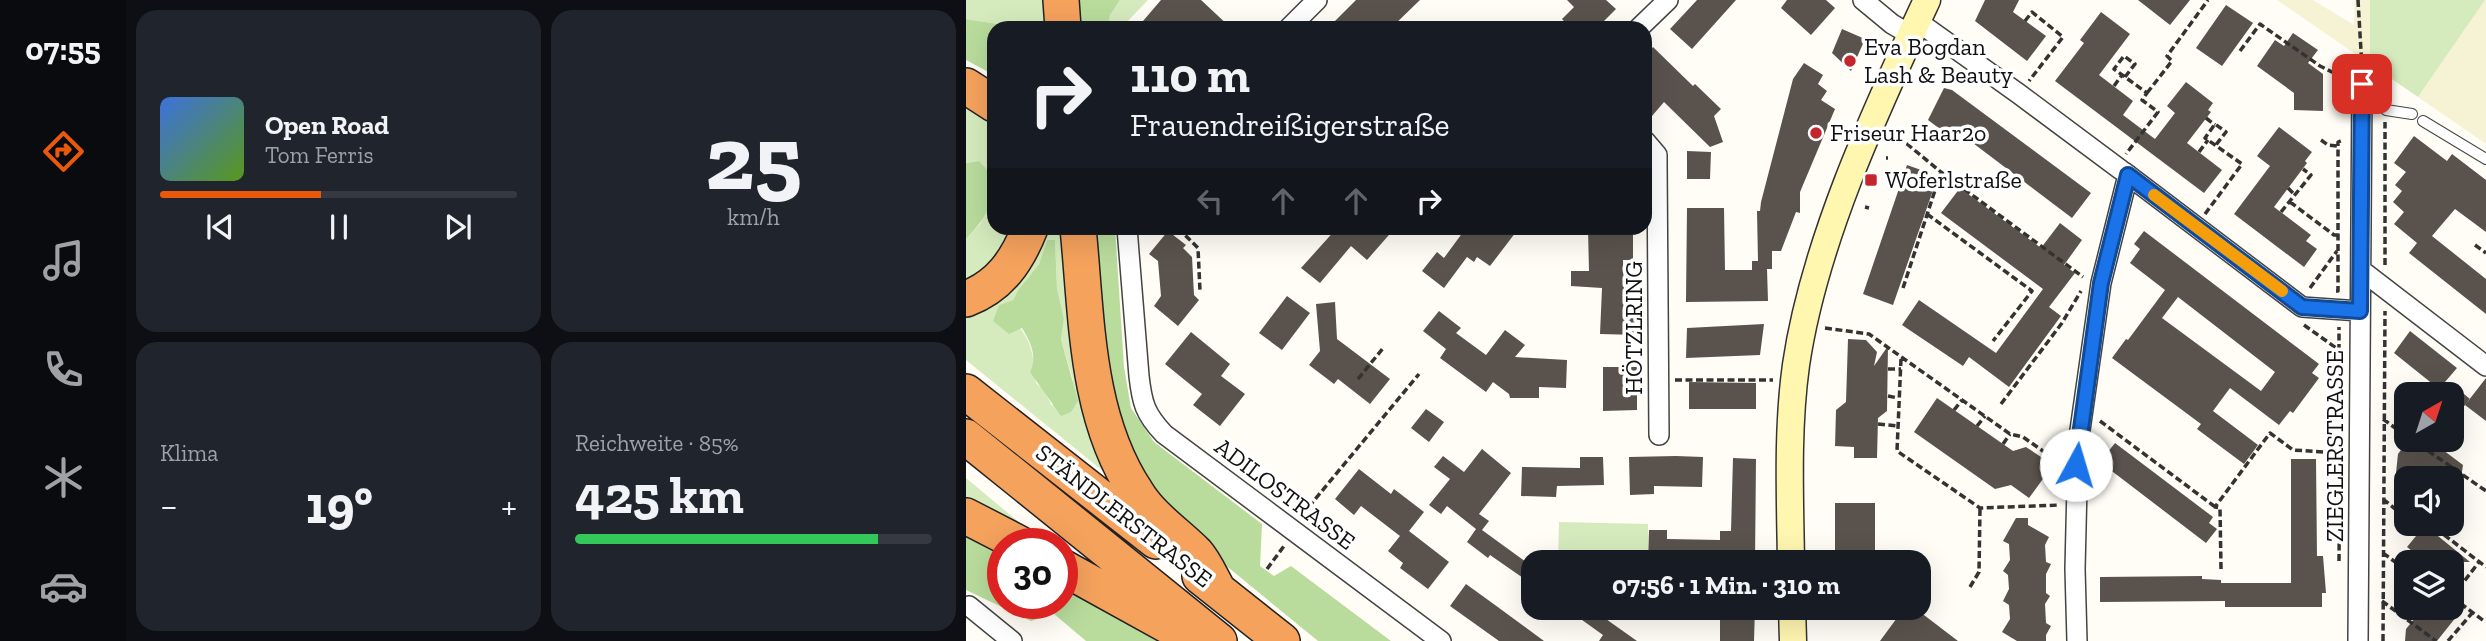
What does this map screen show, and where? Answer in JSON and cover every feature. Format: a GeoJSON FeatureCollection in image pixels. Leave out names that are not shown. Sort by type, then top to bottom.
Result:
{"type":"FeatureCollection","features":[{"type":"Feature","properties":{"kind":"highway"},"geometry":{"type":"LineString","coordinates":[[1061,0],[1062,21]]}},
{"type":"Feature","properties":{"kind":"highway"},"geometry":{"type":"LineString","coordinates":[[966,86],[987,100]]}},
{"type":"Feature","properties":{"kind":"highway"},"geometry":{"type":"LineString","coordinates":[[966,299],[993,286],[1014,262],[1027,235]]}},
{"type":"Feature","properties":{"kind":"highway"},"geometry":{"type":"LineString","coordinates":[[1079,235],[1095,387],[1104,426],[1117,460],[1137,494],[1164,526],[1198,555],[1218,590]]}},
{"type":"Feature","properties":{"kind":"highway","name":"STÄNDLERSTRASSE"},"geometry":{"type":"LineString","coordinates":[[966,392],[1282,641]]}},
{"type":"Feature","properties":{"kind":"highway","name":"STÄNDLERSTRASSE"},"geometry":{"type":"LineString","coordinates":[[966,437],[1219,641]]}},
{"type":"Feature","properties":{"kind":"highway"},"geometry":{"type":"LineString","coordinates":[[966,516],[989,528]]}},
{"type":"Feature","properties":{"kind":"highway"},"geometry":{"type":"LineString","coordinates":[[1078,576],[1193,641]]}},
{"type":"Feature","properties":{"kind":"main road"},"geometry":{"type":"LineString","coordinates":[[1791,550],[1792,435],[1796,366],[1805,317],[1833,225],[1860,151],[1918,19]]}},
{"type":"Feature","properties":{"kind":"main road"},"geometry":{"type":"LineString","coordinates":[[1792,620],[1793,641]]}},
{"type":"Feature","properties":{"kind":"street"},"geometry":{"type":"LineString","coordinates":[[1296,21],[1317,0]]}},
{"type":"Feature","properties":{"kind":"street"},"geometry":{"type":"LineString","coordinates":[[1646,21],[1668,0]]}},
{"type":"Feature","properties":{"kind":"street"},"geometry":{"type":"LineString","coordinates":[[1863,0],[1892,24],[1918,19],[2302,307],[2360,311]]}},
{"type":"Feature","properties":{"kind":"street","name":"ZIEGLERSTRASSE"},"geometry":{"type":"LineString","coordinates":[[2358,641],[2362,84]]}},
{"type":"Feature","properties":{"kind":"street","name":"HÖTZLRING"},"geometry":{"type":"LineString","coordinates":[[1652,149],[1657,155],[1659,435]]}},
{"type":"Feature","properties":{"kind":"street"},"geometry":{"type":"LineString","coordinates":[[2077,641],[2077,455],[2101,283],[2122,171]]}},
{"type":"Feature","properties":{"kind":"street","name":"ADILOSTRASSE"},"geometry":{"type":"LineString","coordinates":[[1127,235],[1142,401],[1149,418],[1164,434],[1441,641]]}},
{"type":"Feature","properties":{"kind":"street"},"geometry":{"type":"LineString","coordinates":[[2361,270],[2486,366]]}},
{"type":"Feature","properties":{"kind":"street"},"geometry":{"type":"LineString","coordinates":[[969,606],[1012,641]]}},
{"type":"Feature","properties":{"kind":"lane"},"geometry":{"type":"LineString","coordinates":[[2362,84],[2386,110],[2412,114]]}},
{"type":"Feature","properties":{"kind":"lane"},"geometry":{"type":"LineString","coordinates":[[2423,121],[2486,159]]}},
{"type":"Feature","properties":{"kind":"path"},"geometry":{"type":"LineString","coordinates":[[2122,171],[2158,112],[2142,100],[2172,61],[2167,57],[2208,0]]}},
{"type":"Feature","properties":{"kind":"path"},"geometry":{"type":"LineString","coordinates":[[2358,0],[2362,84]]}},
{"type":"Feature","properties":{"kind":"path"},"geometry":{"type":"LineString","coordinates":[[2019,94],[2063,37],[2032,12],[2025,21]]}},
{"type":"Feature","properties":{"kind":"path"},"geometry":{"type":"LineString","coordinates":[[2240,51],[2260,24],[2341,77]]}},
{"type":"Feature","properties":{"kind":"path"},"geometry":{"type":"LineString","coordinates":[[2114,86],[2135,64],[2117,52]]}},
{"type":"Feature","properties":{"kind":"path"},"geometry":{"type":"LineString","coordinates":[[2123,57],[2114,69],[2147,93]]}},
{"type":"Feature","properties":{"kind":"path"},"geometry":{"type":"LineString","coordinates":[[2206,118],[2226,132],[2215,146]]}},
{"type":"Feature","properties":{"kind":"path"},"geometry":{"type":"LineString","coordinates":[[2196,226],[2242,164],[2205,138],[2215,125]]}},
{"type":"Feature","properties":{"kind":"path"},"geometry":{"type":"LineString","coordinates":[[2325,292],[2338,291],[2338,142],[2362,133]]}},
{"type":"Feature","properties":{"kind":"path"},"geometry":{"type":"LineString","coordinates":[[1896,139],[1907,144],[2088,280]]}},
{"type":"Feature","properties":{"kind":"path"},"geometry":{"type":"LineString","coordinates":[[2199,152],[2208,140]]}},
{"type":"Feature","properties":{"kind":"path"},"geometry":{"type":"LineString","coordinates":[[2321,140],[2328,145],[2338,146]]}},
{"type":"Feature","properties":{"kind":"path"},"geometry":{"type":"LineString","coordinates":[[2281,212],[2311,175],[2303,169]]}},
{"type":"Feature","properties":{"kind":"path"},"geometry":{"type":"LineString","coordinates":[[1903,288],[1941,172]]}},
{"type":"Feature","properties":{"kind":"path"},"geometry":{"type":"LineString","coordinates":[[2288,188],[2295,195]]}},
{"type":"Feature","properties":{"kind":"path"},"geometry":{"type":"LineString","coordinates":[[2290,202],[2334,235],[2361,237]]}},
{"type":"Feature","properties":{"kind":"path"},"geometry":{"type":"LineString","coordinates":[[1927,214],[2032,291],[1993,341]]}},
{"type":"Feature","properties":{"kind":"path"},"geometry":{"type":"LineString","coordinates":[[1185,235],[1198,248],[1200,291]]}},
{"type":"Feature","properties":{"kind":"path"},"geometry":{"type":"LineString","coordinates":[[2475,245],[2486,253]]}},
{"type":"Feature","properties":{"kind":"path"},"geometry":{"type":"LineString","coordinates":[[2317,290],[2308,287],[2339,249]]}},
{"type":"Feature","properties":{"kind":"path"},"geometry":{"type":"LineString","coordinates":[[2001,404],[2062,324],[2081,291]]}},
{"type":"Feature","properties":{"kind":"path"},"geometry":{"type":"LineString","coordinates":[[2338,465],[2339,309]]}},
{"type":"Feature","properties":{"kind":"path"},"geometry":{"type":"LineString","coordinates":[[2300,322],[2339,350]]}},
{"type":"Feature","properties":{"kind":"path"},"geometry":{"type":"LineString","coordinates":[[1825,328],[1870,334],[2010,434],[2023,437],[2040,453],[2060,463]]}},
{"type":"Feature","properties":{"kind":"path"},"geometry":{"type":"LineString","coordinates":[[1358,379],[1384,347]]}},
{"type":"Feature","properties":{"kind":"path"},"geometry":{"type":"LineString","coordinates":[[1901,357],[1897,451],[1980,508],[2076,504]]}},
{"type":"Feature","properties":{"kind":"path"},"geometry":{"type":"LineString","coordinates":[[1888,369],[1901,369]]}},
{"type":"Feature","properties":{"kind":"path"},"geometry":{"type":"LineString","coordinates":[[1267,569],[1284,547],[1291,529],[1419,374]]}},
{"type":"Feature","properties":{"kind":"path"},"geometry":{"type":"LineString","coordinates":[[1659,380],[1778,380]]}},
{"type":"Feature","properties":{"kind":"path"},"geometry":{"type":"LineString","coordinates":[[1888,396],[1898,398]]}},
{"type":"Feature","properties":{"kind":"path"},"geometry":{"type":"LineString","coordinates":[[1954,410],[1962,400]]}},
{"type":"Feature","properties":{"kind":"path"},"geometry":{"type":"LineString","coordinates":[[2082,414],[2096,418],[2215,507],[2220,508],[2221,569]]}},
{"type":"Feature","properties":{"kind":"path"},"geometry":{"type":"LineString","coordinates":[[1977,426],[1984,416]]}},
{"type":"Feature","properties":{"kind":"path"},"geometry":{"type":"LineString","coordinates":[[2383,419],[2394,427]]}},
{"type":"Feature","properties":{"kind":"path"},"geometry":{"type":"LineString","coordinates":[[1878,424],[1898,426]]}},
{"type":"Feature","properties":{"kind":"path"},"geometry":{"type":"LineString","coordinates":[[2215,507],[2270,433],[2293,450],[2359,454]]}},
{"type":"Feature","properties":{"kind":"path"},"geometry":{"type":"LineString","coordinates":[[2003,444],[2010,434]]}},
{"type":"Feature","properties":{"kind":"path"},"geometry":{"type":"LineString","coordinates":[[2430,452],[2486,491]]}},
{"type":"Feature","properties":{"kind":"path"},"geometry":{"type":"LineString","coordinates":[[2383,494],[2383,641]]}},
{"type":"Feature","properties":{"kind":"path"},"geometry":{"type":"LineString","coordinates":[[2383,499],[2394,508]]}},
{"type":"Feature","properties":{"kind":"path"},"geometry":{"type":"LineString","coordinates":[[1970,587],[1979,572],[1980,508]]}},
{"type":"Feature","properties":{"kind":"path"},"geometry":{"type":"LineString","coordinates":[[2445,536],[2486,567]]}},
{"type":"Feature","properties":{"kind":"path"},"geometry":{"type":"LineString","coordinates":[[2382,553],[2394,562]]}},
{"type":"Feature","properties":{"kind":"path"},"geometry":{"type":"LineString","coordinates":[[2464,581],[2479,562]]}},
{"type":"Feature","properties":{"kind":"path"},"geometry":{"type":"LineString","coordinates":[[2382,601],[2436,641]]}},
{"type":"Feature","properties":{"kind":"path"},"geometry":{"type":"LineString","coordinates":[[2464,605],[2484,621]]}},
{"type":"Feature","properties":{"kind":"path"},"geometry":{"type":"LineString","coordinates":[[2448,641],[2473,611]]}},
{"type":"Feature","properties":{"kind":"shaded area"},"geometry":{"type":"Polygon","coordinates":[[[2277,0],[2313,0],[2354,25],[2355,0],[2370,0],[2370,64],[2277,0]]]}},
{"type":"Feature","properties":{"kind":"shaded area"},"geometry":{"type":"Polygon","coordinates":[[[2486,0],[2486,144],[2418,97],[2486,0]]]}},
{"type":"Feature","properties":{"kind":"green space"},"geometry":{"type":"Polygon","coordinates":[[[966,0],[1045,0],[1046,21],[987,22],[966,19],[966,0]]]}},
{"type":"Feature","properties":{"kind":"green space"},"geometry":{"type":"Polygon","coordinates":[[[1078,0],[1120,0],[1109,21],[1077,21],[1078,0]]]}},
{"type":"Feature","properties":{"kind":"green space"},"geometry":{"type":"Polygon","coordinates":[[[1120,0],[1148,0],[1128,21],[1109,21],[1120,0]]]}},
{"type":"Feature","properties":{"kind":"green space"},"geometry":{"type":"Polygon","coordinates":[[[2370,0],[2485,0],[2418,97],[2370,64],[2370,0]]]}},
{"type":"Feature","properties":{"kind":"green space"},"geometry":{"type":"Polygon","coordinates":[[[966,19],[987,22],[987,71],[966,60],[966,19]]]}},
{"type":"Feature","properties":{"kind":"green space"},"geometry":{"type":"Polygon","coordinates":[[[966,104],[987,121],[987,170],[979,161],[966,163],[966,104]]]}},
{"type":"Feature","properties":{"kind":"green space"},"geometry":{"type":"Polygon","coordinates":[[[979,161],[987,170],[987,210],[966,239],[966,163],[979,161]]]}},
{"type":"Feature","properties":{"kind":"green space"},"geometry":{"type":"Polygon","coordinates":[[[987,211],[987,235],[1009,235],[998,257],[966,283],[966,239],[980,224],[987,211]]]}},
{"type":"Feature","properties":{"kind":"green space"},"geometry":{"type":"Polygon","coordinates":[[[1035,235],[1063,235],[1067,296],[1081,403],[1090,436],[1105,468],[1103,471],[966,360],[966,314],[1035,235]],[[1047,240],[1039,264],[1013,300],[999,305],[1023,332],[1031,348],[1036,383],[1044,390],[1052,406],[1073,380],[1061,339],[1064,319],[1057,288],[1055,240],[1047,240]]]}},
{"type":"Feature","properties":{"kind":"green space"},"geometry":{"type":"Polygon","coordinates":[[[1094,235],[1115,235],[1124,367],[1131,408],[1154,442],[1262,524],[1260,566],[1274,576],[1291,566],[1391,641],[1318,641],[1202,546],[1166,510],[1141,468],[1122,427],[1107,373],[1094,235]]]}},
{"type":"Feature","properties":{"kind":"green space"},"geometry":{"type":"Polygon","coordinates":[[[1047,240],[1055,240],[1057,288],[1064,319],[1061,339],[1078,401],[1071,412],[1061,416],[1030,372],[1033,355],[1022,328],[1009,334],[993,321],[999,305],[1013,300],[1039,264],[1047,240]]]}},
{"type":"Feature","properties":{"kind":"green space"},"geometry":{"type":"Polygon","coordinates":[[[966,478],[1026,528],[966,500],[966,478]]]}},
{"type":"Feature","properties":{"kind":"green space"},"geometry":{"type":"Polygon","coordinates":[[[1559,522],[1648,524],[1648,550],[1558,550],[1559,522]]]}},
{"type":"Feature","properties":{"kind":"green space"},"geometry":{"type":"Polygon","coordinates":[[[966,536],[987,547],[987,600],[966,590],[966,536]]]}},
{"type":"Feature","properties":{"kind":"green space"},"geometry":{"type":"Polygon","coordinates":[[[1078,594],[1157,641],[1086,641],[1060,619],[1078,619],[1078,594]]]}},
{"type":"Feature","properties":{"kind":"building"},"geometry":{"type":"Polygon","coordinates":[[[1161,0],[1201,0],[1224,21],[1143,21],[1161,0]]]}},
{"type":"Feature","properties":{"kind":"building"},"geometry":{"type":"Polygon","coordinates":[[[1356,0],[1420,0],[1398,21],[1335,21],[1356,0]]]}},
{"type":"Feature","properties":{"kind":"building"},"geometry":{"type":"Polygon","coordinates":[[[1567,0],[1606,0],[1616,9],[1604,21],[1564,21],[1562,19],[1574,7],[1567,0]]]}},
{"type":"Feature","properties":{"kind":"building"},"geometry":{"type":"Polygon","coordinates":[[[1697,0],[1736,0],[1692,49],[1670,29],[1697,0]]]}},
{"type":"Feature","properties":{"kind":"building"},"geometry":{"type":"Polygon","coordinates":[[[1787,0],[1826,0],[1835,8],[1811,35],[1781,8],[1787,0]]]}},
{"type":"Feature","properties":{"kind":"building"},"geometry":{"type":"Polygon","coordinates":[[[1985,0],[2019,0],[2013,12],[2046,36],[2027,61],[1975,21],[1985,0]]]}},
{"type":"Feature","properties":{"kind":"building"},"geometry":{"type":"Polygon","coordinates":[[[2138,0],[2190,0],[2170,25],[2138,0]]]}},
{"type":"Feature","properties":{"kind":"building"},"geometry":{"type":"Polygon","coordinates":[[[2226,5],[2253,23],[2222,66],[2196,48],[2226,5]]]}},
{"type":"Feature","properties":{"kind":"building"},"geometry":{"type":"Polygon","coordinates":[[[2101,12],[2130,34],[2099,75],[2133,101],[2123,115],[2155,139],[2175,113],[2167,106],[2186,82],[2213,103],[2208,110],[2211,112],[2187,143],[2222,170],[2204,193],[2055,81],[2084,43],[2080,40],[2101,12]]]}},
{"type":"Feature","properties":{"kind":"building"},"geometry":{"type":"Polygon","coordinates":[[[1842,29],[1865,39],[1851,71],[1832,53],[1842,29]]]}},
{"type":"Feature","properties":{"kind":"building"},"geometry":{"type":"Polygon","coordinates":[[[2293,33],[2318,50],[2308,63],[2323,74],[2323,111],[2294,110],[2294,93],[2257,66],[2275,40],[2284,46],[2293,33]]]}},
{"type":"Feature","properties":{"kind":"building"},"geometry":{"type":"Polygon","coordinates":[[[1652,48],[1721,109],[1714,116],[1723,142],[1710,147],[1664,102],[1652,116],[1652,48]]]}},
{"type":"Feature","properties":{"kind":"building"},"geometry":{"type":"Polygon","coordinates":[[[1804,63],[1823,75],[1818,84],[1827,91],[1821,100],[1835,109],[1800,192],[1800,213],[1796,212],[1781,251],[1772,251],[1772,269],[1767,269],[1768,301],[1686,302],[1687,208],[1724,208],[1725,270],[1752,270],[1752,261],[1758,261],[1757,211],[1760,211],[1793,79],[1804,63]]]}},
{"type":"Feature","properties":{"kind":"building"},"geometry":{"type":"Polygon","coordinates":[[[1944,88],[1952,90],[2091,193],[2072,218],[1965,137],[1960,144],[1928,120],[1944,88]]]}},
{"type":"Feature","properties":{"kind":"building"},"geometry":{"type":"Polygon","coordinates":[[[2279,127],[2312,152],[2305,161],[2307,163],[2274,207],[2311,235],[2306,241],[2317,249],[2304,267],[2234,214],[2270,166],[2257,156],[2279,127]]]}},
{"type":"Feature","properties":{"kind":"building"},"geometry":{"type":"Polygon","coordinates":[[[2414,136],[2447,161],[2452,154],[2486,180],[2486,232],[2455,209],[2432,236],[2486,279],[2486,314],[2409,253],[2417,243],[2394,224],[2404,212],[2393,202],[2402,191],[2395,185],[2406,172],[2394,163],[2414,136]]]}},
{"type":"Feature","properties":{"kind":"building"},"geometry":{"type":"Polygon","coordinates":[[[1687,151],[1711,152],[1710,179],[1687,179],[1687,151]]]}},
{"type":"Feature","properties":{"kind":"building"},"geometry":{"type":"Polygon","coordinates":[[[1907,165],[1938,176],[1893,305],[1863,294],[1907,165]]]}},
{"type":"Feature","properties":{"kind":"building"},"geometry":{"type":"Polygon","coordinates":[[[1960,188],[2041,248],[2060,223],[2082,240],[2064,265],[2075,273],[2049,307],[2061,316],[2009,387],[1969,357],[1963,366],[1902,325],[1919,300],[1996,353],[2043,289],[1941,213],[1960,188]]]}},
{"type":"Feature","properties":{"kind":"building"},"geometry":{"type":"Polygon","coordinates":[[[2144,231],[2319,364],[2312,373],[2319,378],[2293,413],[2290,411],[2279,425],[2230,388],[2213,411],[2258,445],[2244,464],[2197,429],[2201,424],[2112,358],[2165,290],[2130,263],[2140,249],[2134,244],[2144,231]],[[2178,297],[2162,318],[2261,391],[2275,372],[2178,297]]]}},
{"type":"Feature","properties":{"kind":"building"},"geometry":{"type":"Polygon","coordinates":[[[1165,235],[1173,235],[1186,245],[1183,248],[1192,257],[1194,295],[1199,300],[1178,326],[1154,306],[1161,296],[1158,261],[1149,254],[1165,235]]]}},
{"type":"Feature","properties":{"kind":"building"},"geometry":{"type":"Polygon","coordinates":[[[1331,235],[1389,235],[1367,260],[1351,246],[1320,283],[1301,268],[1331,235]]]}},
{"type":"Feature","properties":{"kind":"building"},"geometry":{"type":"Polygon","coordinates":[[[1461,235],[1514,235],[1490,266],[1477,257],[1474,262],[1467,257],[1444,288],[1422,271],[1437,252],[1444,258],[1461,235]]]}},
{"type":"Feature","properties":{"kind":"building"},"geometry":{"type":"Polygon","coordinates":[[[1588,235],[1633,235],[1633,260],[1623,260],[1624,289],[1638,289],[1637,335],[1600,334],[1602,288],[1571,286],[1571,271],[1589,271],[1588,235]]]}},
{"type":"Feature","properties":{"kind":"building"},"geometry":{"type":"Polygon","coordinates":[[[1287,296],[1310,313],[1282,350],[1259,333],[1287,296]]]}},
{"type":"Feature","properties":{"kind":"building"},"geometry":{"type":"Polygon","coordinates":[[[1335,302],[1337,339],[1390,379],[1370,404],[1338,379],[1334,384],[1309,365],[1320,351],[1316,304],[1335,302]]]}},
{"type":"Feature","properties":{"kind":"building"},"geometry":{"type":"Polygon","coordinates":[[[1439,311],[1461,328],[1456,333],[1486,355],[1505,330],[1525,345],[1515,357],[1567,360],[1566,388],[1539,387],[1539,398],[1510,398],[1509,394],[1493,382],[1486,392],[1440,358],[1446,349],[1423,331],[1439,311]]]}},
{"type":"Feature","properties":{"kind":"building"},"geometry":{"type":"Polygon","coordinates":[[[1764,324],[1760,355],[1686,358],[1687,328],[1764,324]]]}},
{"type":"Feature","properties":{"kind":"building"},"geometry":{"type":"Polygon","coordinates":[[[2410,331],[2457,368],[2445,382],[2430,382],[2394,353],[2410,331]]]}},
{"type":"Feature","properties":{"kind":"building"},"geometry":{"type":"Polygon","coordinates":[[[1191,332],[1230,364],[1221,376],[1245,394],[1220,426],[1193,405],[1202,394],[1165,364],[1191,332]]]}},
{"type":"Feature","properties":{"kind":"building"},"geometry":{"type":"Polygon","coordinates":[[[1848,339],[1866,340],[1877,352],[1874,366],[1888,346],[1887,411],[1878,418],[1877,458],[1854,458],[1854,447],[1835,446],[1836,410],[1846,402],[1848,339]]]}},
{"type":"Feature","properties":{"kind":"building"},"geometry":{"type":"Polygon","coordinates":[[[1603,367],[1637,367],[1637,410],[1603,411],[1603,367]]]}},
{"type":"Feature","properties":{"kind":"building"},"geometry":{"type":"Polygon","coordinates":[[[2486,378],[2486,421],[2465,405],[2486,378]]]}},
{"type":"Feature","properties":{"kind":"building"},"geometry":{"type":"Polygon","coordinates":[[[1689,382],[1756,383],[1756,409],[1689,409],[1689,382]]]}},
{"type":"Feature","properties":{"kind":"building"},"geometry":{"type":"Polygon","coordinates":[[[2464,394],[2470,399],[2464,406],[2464,394]]]}},
{"type":"Feature","properties":{"kind":"building"},"geometry":{"type":"Polygon","coordinates":[[[1937,398],[2013,451],[2026,447],[2053,465],[2029,498],[2011,485],[1995,489],[1914,432],[1937,398]]]}},
{"type":"Feature","properties":{"kind":"building"},"geometry":{"type":"Polygon","coordinates":[[[1426,409],[1444,422],[1429,442],[1411,428],[1426,409]]]}},
{"type":"Feature","properties":{"kind":"building"},"geometry":{"type":"Polygon","coordinates":[[[2115,443],[2213,517],[2209,523],[2217,529],[2206,543],[2100,462],[2115,443]]]}},
{"type":"Feature","properties":{"kind":"building"},"geometry":{"type":"Polygon","coordinates":[[[1482,449],[1511,473],[1479,514],[1489,521],[1482,530],[1521,558],[1521,577],[1490,555],[1488,558],[1467,542],[1476,529],[1447,506],[1441,514],[1429,505],[1450,479],[1434,467],[1443,456],[1464,472],[1482,449]]]}},
{"type":"Feature","properties":{"kind":"building"},"geometry":{"type":"Polygon","coordinates":[[[2446,452],[2463,466],[2397,466],[2398,454],[2446,452]]]}},
{"type":"Feature","properties":{"kind":"building"},"geometry":{"type":"Polygon","coordinates":[[[1580,457],[1603,457],[1604,485],[1557,486],[1556,497],[1521,496],[1522,467],[1580,468],[1580,457]]]}},
{"type":"Feature","properties":{"kind":"building"},"geometry":{"type":"Polygon","coordinates":[[[1629,457],[1703,457],[1702,487],[1654,486],[1654,494],[1630,495],[1629,457]]]}},
{"type":"Feature","properties":{"kind":"building"},"geometry":{"type":"Polygon","coordinates":[[[1733,458],[1756,459],[1755,550],[1648,550],[1649,530],[1667,530],[1667,539],[1720,540],[1720,531],[1731,531],[1733,458]]]}},
{"type":"Feature","properties":{"kind":"building"},"geometry":{"type":"Polygon","coordinates":[[[2291,459],[2316,459],[2317,556],[2323,556],[2326,593],[2322,593],[2322,607],[2225,607],[2225,601],[2100,602],[2100,577],[2202,576],[2202,579],[2221,580],[2221,583],[2291,583],[2291,459]]]}},
{"type":"Feature","properties":{"kind":"building"},"geometry":{"type":"Polygon","coordinates":[[[1359,469],[1391,494],[1394,489],[1424,512],[1409,531],[1449,562],[1428,589],[1400,568],[1403,563],[1388,551],[1400,536],[1361,506],[1354,515],[1335,499],[1359,469]]]}},
{"type":"Feature","properties":{"kind":"building"},"geometry":{"type":"Polygon","coordinates":[[[1835,503],[1875,503],[1875,550],[1835,550],[1835,503]]]}},
{"type":"Feature","properties":{"kind":"building"},"geometry":{"type":"Polygon","coordinates":[[[2016,518],[2028,518],[2028,525],[2049,537],[2045,545],[2046,562],[2051,564],[2046,574],[2046,593],[2050,596],[2045,604],[2046,623],[2051,626],[2046,641],[2017,641],[2002,632],[2010,619],[2009,605],[2003,601],[2009,589],[2008,575],[2003,571],[2010,560],[2009,544],[2003,541],[2016,518]]]}},
{"type":"Feature","properties":{"kind":"building"},"geometry":{"type":"Polygon","coordinates":[[[2416,536],[2438,536],[2455,550],[2411,550],[2407,547],[2416,536]]]}},
{"type":"Feature","properties":{"kind":"building"},"geometry":{"type":"Polygon","coordinates":[[[1466,584],[1544,641],[1499,641],[1450,606],[1466,584]]]}},
{"type":"Feature","properties":{"kind":"building"},"geometry":{"type":"Polygon","coordinates":[[[1582,620],[1607,620],[1637,641],[1599,641],[1603,635],[1582,620]]]}},
{"type":"Feature","properties":{"kind":"building"},"geometry":{"type":"Polygon","coordinates":[[[1720,620],[1755,620],[1754,641],[1720,641],[1720,620]]]}},
{"type":"Feature","properties":{"kind":"building"},"geometry":{"type":"Polygon","coordinates":[[[1895,620],[1930,620],[1958,641],[1880,641],[1895,620]]]}},
{"type":"Feature","properties":{"kind":"building"},"geometry":{"type":"Polygon","coordinates":[[[2413,620],[2454,620],[2437,641],[2405,641],[2406,629],[2413,620]]]}},
{"type":"Feature","properties":{"kind":"slow traffic"},"geometry":{"type":"LineString","coordinates":[[2154,195],[2282,291]]}},
{"type":"Feature","properties":{"kind":"place","name":"Eva Bogdan Lash & Beauty"},"geometry":{"type":"Point","coordinates":[1850,61]}},
{"type":"Feature","properties":{"kind":"place","name":"Friseur Haar2o"},"geometry":{"type":"Point","coordinates":[1816,133]}},
{"type":"Feature","properties":{"kind":"place","name":"Woferlstraße"},"geometry":{"type":"Point","coordinates":[1871,180]}},
{"type":"Feature","properties":{"kind":"route"},"geometry":{"type":"LineString","coordinates":[[2076,465],[2101,283],[2128,175],[2302,307],[2360,311],[2362,84]]}}]}
